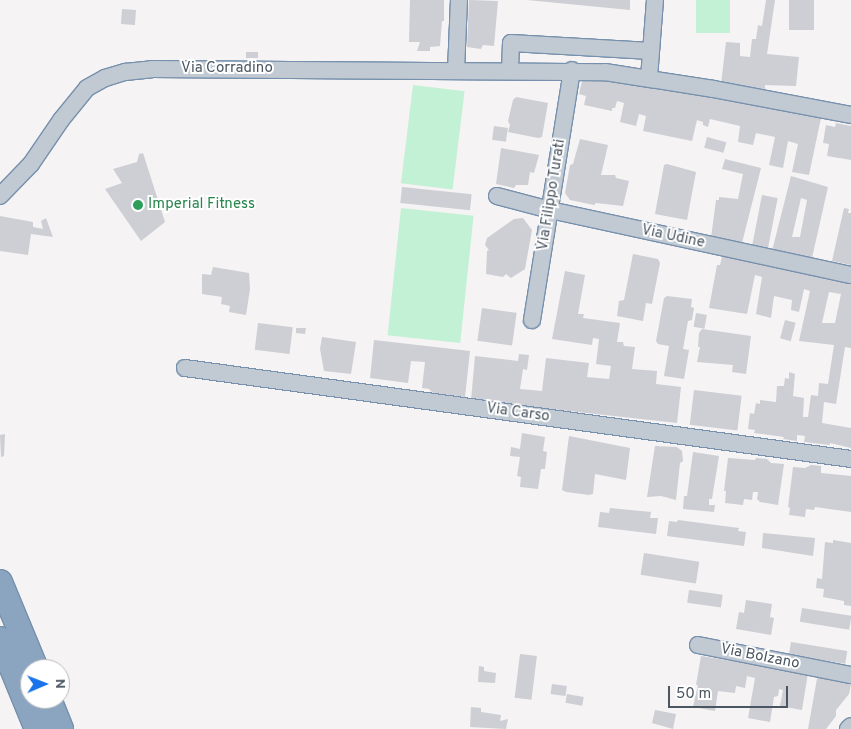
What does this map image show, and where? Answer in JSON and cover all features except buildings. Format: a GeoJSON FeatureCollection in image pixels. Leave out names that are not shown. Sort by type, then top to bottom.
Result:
{"type":"FeatureCollection","features":[{"type":"Feature","properties":{"kind":"highway"},"geometry":{"type":"LineString","coordinates":[[0,582],[32,659]]}},
{"type":"Feature","properties":{"kind":"highway"},"geometry":{"type":"LineString","coordinates":[[0,639],[37,729]]}},
{"type":"Feature","properties":{"kind":"highway"},"geometry":{"type":"LineString","coordinates":[[52,709],[61,729]]}},
{"type":"Feature","properties":{"kind":"street"},"geometry":{"type":"LineString","coordinates":[[456,71],[459,0]]}},
{"type":"Feature","properties":{"kind":"street"},"geometry":{"type":"LineString","coordinates":[[649,78],[655,0]]}},
{"type":"Feature","properties":{"kind":"street"},"geometry":{"type":"LineString","coordinates":[[510,71],[511,43],[651,50]]}},
{"type":"Feature","properties":{"kind":"street","name":"Via Corradino"},"geometry":{"type":"LineString","coordinates":[[0,196],[56,139],[87,88],[105,78],[125,72],[181,69],[572,70],[606,72],[649,78],[851,115]]}},
{"type":"Feature","properties":{"kind":"street","name":"Via Filippo Turati"},"geometry":{"type":"LineString","coordinates":[[532,320],[572,70]]}},
{"type":"Feature","properties":{"kind":"street","name":"Via Udine"},"geometry":{"type":"LineString","coordinates":[[496,196],[550,210],[851,275]]}},
{"type":"Feature","properties":{"kind":"street","name":"Via Carso"},"geometry":{"type":"LineString","coordinates":[[185,368],[851,459]]}},
{"type":"Feature","properties":{"kind":"street","name":"Via Bolzano"},"geometry":{"type":"LineString","coordinates":[[698,645],[851,675]]}},
{"type":"Feature","properties":{"kind":"street"},"geometry":{"type":"LineString","coordinates":[[848,729],[851,726]]}},
{"type":"Feature","properties":{"kind":"green space"},"geometry":{"type":"Polygon","coordinates":[[[696,0],[730,0],[730,33],[696,33],[696,0]]]}},
{"type":"Feature","properties":{"kind":"green space"},"geometry":{"type":"Polygon","coordinates":[[[413,85],[465,91],[453,190],[401,183],[413,85]]]}},
{"type":"Feature","properties":{"kind":"green space"},"geometry":{"type":"Polygon","coordinates":[[[401,208],[474,216],[460,343],[388,335],[401,208]]]}},
{"type":"Feature","properties":{"kind":"place","name":"Imperial Fitness"},"geometry":{"type":"Point","coordinates":[138,205]}}]}
